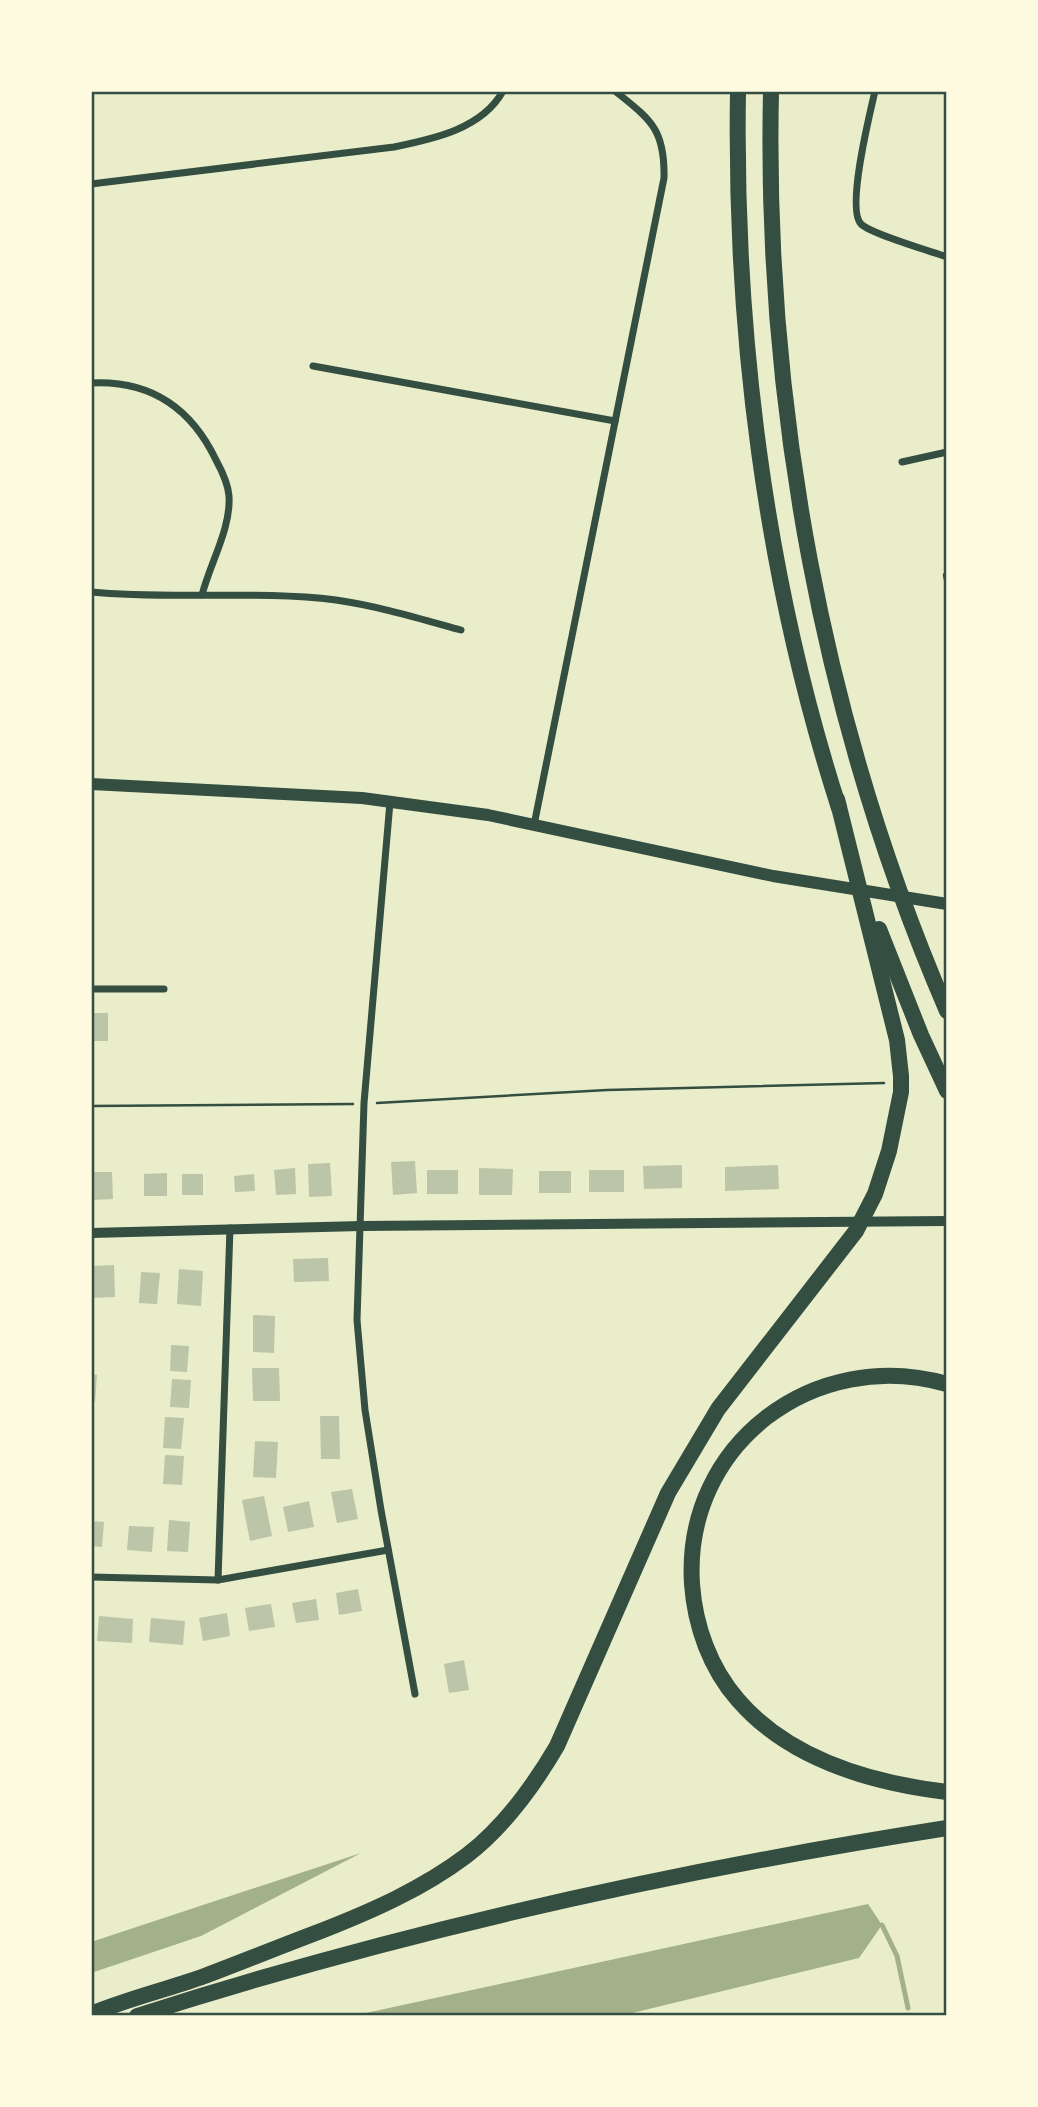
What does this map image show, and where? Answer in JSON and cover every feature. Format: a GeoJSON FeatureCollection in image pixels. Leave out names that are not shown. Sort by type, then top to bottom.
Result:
{"type":"FeatureCollection","features":[{"type":"Feature","properties":{"kind":"highway"},"geometry":{"type":"LineString","coordinates":[[737,91],[742,271],[760,451],[790,624],[817,734],[881,934],[921,1035],[947,1091]]}},
{"type":"Feature","properties":{"kind":"highway"},"geometry":{"type":"LineString","coordinates":[[771,91],[773,247],[782,365],[810,556],[832,661],[880,834],[947,1011]]}},
{"type":"Feature","properties":{"kind":"highway"},"geometry":{"type":"LineString","coordinates":[[91,2014],[204,1976],[384,1904],[423,1885],[467,1855],[503,1821],[533,1785],[557,1746],[668,1493],[724,1401],[856,1231],[875,1194],[894,1131],[901,1076],[888,997],[837,800]]}},
{"type":"Feature","properties":{"kind":"highway"},"geometry":{"type":"LineString","coordinates":[[947,1384],[896,1375],[858,1377],[821,1386],[771,1413],[739,1442],[713,1480],[697,1525],[691,1574],[703,1641],[724,1682],[754,1717],[791,1743],[838,1766],[894,1784],[947,1792]]}},
{"type":"Feature","properties":{"kind":"highway"},"geometry":{"type":"LineString","coordinates":[[137,2016],[338,1956],[506,1913],[743,1862],[947,1828]]}},
{"type":"Feature","properties":{"kind":"main road"},"geometry":{"type":"LineString","coordinates":[[91,783],[362,798],[488,815],[773,876],[947,904]]}},
{"type":"Feature","properties":{"kind":"street"},"geometry":{"type":"LineString","coordinates":[[91,184],[394,147],[422,141],[453,132],[471,121],[498,100],[503,91]]}},
{"type":"Feature","properties":{"kind":"street"},"geometry":{"type":"LineString","coordinates":[[534,825],[664,178],[665,153],[660,137],[653,126],[615,91]]}},
{"type":"Feature","properties":{"kind":"street"},"geometry":{"type":"LineString","coordinates":[[875,91],[857,181],[855,203],[858,218],[861,224],[873,230],[947,257]]}},
{"type":"Feature","properties":{"kind":"street"},"geometry":{"type":"LineString","coordinates":[[313,366],[615,421]]}},
{"type":"Feature","properties":{"kind":"street"},"geometry":{"type":"LineString","coordinates":[[91,383],[134,387],[163,397],[196,429],[212,452],[226,481],[229,505],[202,595]]}},
{"type":"Feature","properties":{"kind":"street"},"geometry":{"type":"LineString","coordinates":[[902,462],[947,452]]}},
{"type":"Feature","properties":{"kind":"street"},"geometry":{"type":"LineString","coordinates":[[91,592],[141,597],[202,595],[337,600],[461,630]]}},
{"type":"Feature","properties":{"kind":"street"},"geometry":{"type":"LineString","coordinates":[[390,802],[364,1103],[357,1320],[365,1410],[415,1694]]}},
{"type":"Feature","properties":{"kind":"street"},"geometry":{"type":"LineString","coordinates":[[91,989],[164,989]]}},
{"type":"Feature","properties":{"kind":"street"},"geometry":{"type":"LineString","coordinates":[[91,1233],[360,1226],[947,1220]]}},
{"type":"Feature","properties":{"kind":"street"},"geometry":{"type":"LineString","coordinates":[[218,1580],[230,1228]]}},
{"type":"Feature","properties":{"kind":"street"},"geometry":{"type":"LineString","coordinates":[[91,1577],[218,1580],[388,1550]]}},
{"type":"Feature","properties":{"kind":"lane"},"geometry":{"type":"LineString","coordinates":[[946,575],[947,584]]}},
{"type":"Feature","properties":{"kind":"path"},"geometry":{"type":"LineString","coordinates":[[91,1106],[364,1103],[607,1090],[893,1083]]}},
{"type":"Feature","properties":{"kind":"shaded area"},"geometry":{"type":"Polygon","coordinates":[[[361,1853],[201,1936],[91,1973],[91,1942],[361,1853]]]}},
{"type":"Feature","properties":{"kind":"shaded area"},"geometry":{"type":"Polygon","coordinates":[[[868,1904],[882,1925],[859,1958],[620,2016],[352,2016],[868,1904]]]}},
{"type":"Feature","properties":{"kind":"building"},"geometry":{"type":"Polygon","coordinates":[[[91,1013],[108,1013],[108,1041],[91,1041],[91,1013]]]}},
{"type":"Feature","properties":{"kind":"building"},"geometry":{"type":"Polygon","coordinates":[[[415,1161],[417,1193],[393,1195],[391,1162],[415,1161]]]}},
{"type":"Feature","properties":{"kind":"building"},"geometry":{"type":"Polygon","coordinates":[[[330,1163],[332,1196],[309,1197],[308,1164],[330,1163]]]}},
{"type":"Feature","properties":{"kind":"building"},"geometry":{"type":"Polygon","coordinates":[[[682,1165],[682,1188],[644,1189],[643,1166],[682,1165]]]}},
{"type":"Feature","properties":{"kind":"building"},"geometry":{"type":"Polygon","coordinates":[[[778,1165],[779,1189],[725,1191],[725,1167],[778,1165]]]}},
{"type":"Feature","properties":{"kind":"building"},"geometry":{"type":"Polygon","coordinates":[[[295,1168],[296,1194],[276,1195],[274,1170],[295,1168]]]}},
{"type":"Feature","properties":{"kind":"building"},"geometry":{"type":"Polygon","coordinates":[[[479,1168],[513,1169],[512,1195],[479,1195],[479,1168]]]}},
{"type":"Feature","properties":{"kind":"building"},"geometry":{"type":"Polygon","coordinates":[[[427,1170],[458,1170],[458,1194],[427,1194],[427,1170]]]}},
{"type":"Feature","properties":{"kind":"building"},"geometry":{"type":"Polygon","coordinates":[[[589,1170],[624,1170],[624,1192],[589,1192],[589,1170]]]}},
{"type":"Feature","properties":{"kind":"building"},"geometry":{"type":"Polygon","coordinates":[[[539,1171],[571,1171],[571,1193],[539,1193],[539,1171]]]}},
{"type":"Feature","properties":{"kind":"building"},"geometry":{"type":"Polygon","coordinates":[[[91,1172],[112,1172],[113,1199],[91,1200],[91,1172]]]}},
{"type":"Feature","properties":{"kind":"building"},"geometry":{"type":"Polygon","coordinates":[[[167,1173],[167,1196],[144,1196],[144,1174],[167,1173]]]}},
{"type":"Feature","properties":{"kind":"building"},"geometry":{"type":"Polygon","coordinates":[[[182,1174],[203,1174],[203,1195],[182,1195],[182,1174]]]}},
{"type":"Feature","properties":{"kind":"building"},"geometry":{"type":"Polygon","coordinates":[[[254,1174],[255,1191],[235,1192],[234,1176],[254,1174]]]}},
{"type":"Feature","properties":{"kind":"building"},"geometry":{"type":"Polygon","coordinates":[[[328,1258],[329,1281],[294,1282],[293,1259],[328,1258]]]}},
{"type":"Feature","properties":{"kind":"building"},"geometry":{"type":"Polygon","coordinates":[[[114,1265],[115,1297],[91,1298],[91,1266],[114,1265]]]}},
{"type":"Feature","properties":{"kind":"building"},"geometry":{"type":"Polygon","coordinates":[[[179,1269],[203,1271],[201,1306],[177,1304],[179,1269]]]}},
{"type":"Feature","properties":{"kind":"building"},"geometry":{"type":"Polygon","coordinates":[[[141,1272],[160,1273],[157,1304],[139,1303],[141,1272]]]}},
{"type":"Feature","properties":{"kind":"building"},"geometry":{"type":"Polygon","coordinates":[[[253,1315],[275,1316],[274,1353],[253,1352],[253,1315]]]}},
{"type":"Feature","properties":{"kind":"building"},"geometry":{"type":"Polygon","coordinates":[[[171,1345],[189,1346],[187,1372],[170,1371],[171,1345]]]}},
{"type":"Feature","properties":{"kind":"building"},"geometry":{"type":"Polygon","coordinates":[[[252,1368],[279,1368],[280,1401],[253,1401],[252,1368]]]}},
{"type":"Feature","properties":{"kind":"building"},"geometry":{"type":"Polygon","coordinates":[[[91,1374],[97,1375],[95,1402],[91,1402],[91,1374]]]}},
{"type":"Feature","properties":{"kind":"building"},"geometry":{"type":"Polygon","coordinates":[[[172,1379],[191,1380],[189,1408],[170,1407],[172,1379]]]}},
{"type":"Feature","properties":{"kind":"building"},"geometry":{"type":"Polygon","coordinates":[[[320,1416],[339,1416],[340,1459],[321,1459],[320,1416]]]}},
{"type":"Feature","properties":{"kind":"building"},"geometry":{"type":"Polygon","coordinates":[[[165,1417],[184,1418],[181,1449],[163,1448],[165,1417]]]}},
{"type":"Feature","properties":{"kind":"building"},"geometry":{"type":"Polygon","coordinates":[[[255,1441],[278,1442],[276,1478],[253,1477],[255,1441]]]}},
{"type":"Feature","properties":{"kind":"building"},"geometry":{"type":"Polygon","coordinates":[[[165,1455],[184,1456],[182,1485],[163,1484],[165,1455]]]}},
{"type":"Feature","properties":{"kind":"building"},"geometry":{"type":"Polygon","coordinates":[[[352,1489],[358,1519],[337,1523],[331,1492],[352,1489]]]}},
{"type":"Feature","properties":{"kind":"building"},"geometry":{"type":"Polygon","coordinates":[[[264,1496],[272,1536],[250,1541],[242,1500],[264,1496]]]}},
{"type":"Feature","properties":{"kind":"building"},"geometry":{"type":"Polygon","coordinates":[[[309,1501],[314,1527],[288,1532],[283,1507],[309,1501]]]}},
{"type":"Feature","properties":{"kind":"building"},"geometry":{"type":"Polygon","coordinates":[[[169,1520],[190,1522],[188,1552],[167,1551],[169,1520]]]}},
{"type":"Feature","properties":{"kind":"building"},"geometry":{"type":"Polygon","coordinates":[[[91,1521],[104,1522],[102,1547],[91,1546],[91,1521]]]}},
{"type":"Feature","properties":{"kind":"building"},"geometry":{"type":"Polygon","coordinates":[[[129,1526],[154,1527],[152,1552],[127,1550],[129,1526]]]}},
{"type":"Feature","properties":{"kind":"building"},"geometry":{"type":"Polygon","coordinates":[[[358,1589],[362,1611],[339,1615],[336,1593],[358,1589]]]}},
{"type":"Feature","properties":{"kind":"building"},"geometry":{"type":"Polygon","coordinates":[[[316,1599],[319,1620],[296,1623],[292,1603],[316,1599]]]}},
{"type":"Feature","properties":{"kind":"building"},"geometry":{"type":"Polygon","coordinates":[[[271,1604],[275,1627],[249,1631],[245,1608],[271,1604]]]}},
{"type":"Feature","properties":{"kind":"building"},"geometry":{"type":"Polygon","coordinates":[[[227,1613],[230,1636],[203,1641],[199,1618],[227,1613]]]}},
{"type":"Feature","properties":{"kind":"building"},"geometry":{"type":"Polygon","coordinates":[[[99,1616],[133,1619],[132,1643],[97,1641],[99,1616]]]}},
{"type":"Feature","properties":{"kind":"building"},"geometry":{"type":"Polygon","coordinates":[[[151,1618],[185,1621],[183,1645],[149,1642],[151,1618]]]}},
{"type":"Feature","properties":{"kind":"building"},"geometry":{"type":"Polygon","coordinates":[[[464,1660],[469,1690],[449,1693],[444,1664],[464,1660]]]}},
{"type":"Feature","properties":{"kind":"waterway"},"geometry":{"type":"LineString","coordinates":[[882,1925],[897,1956],[908,2008]]}}]}
